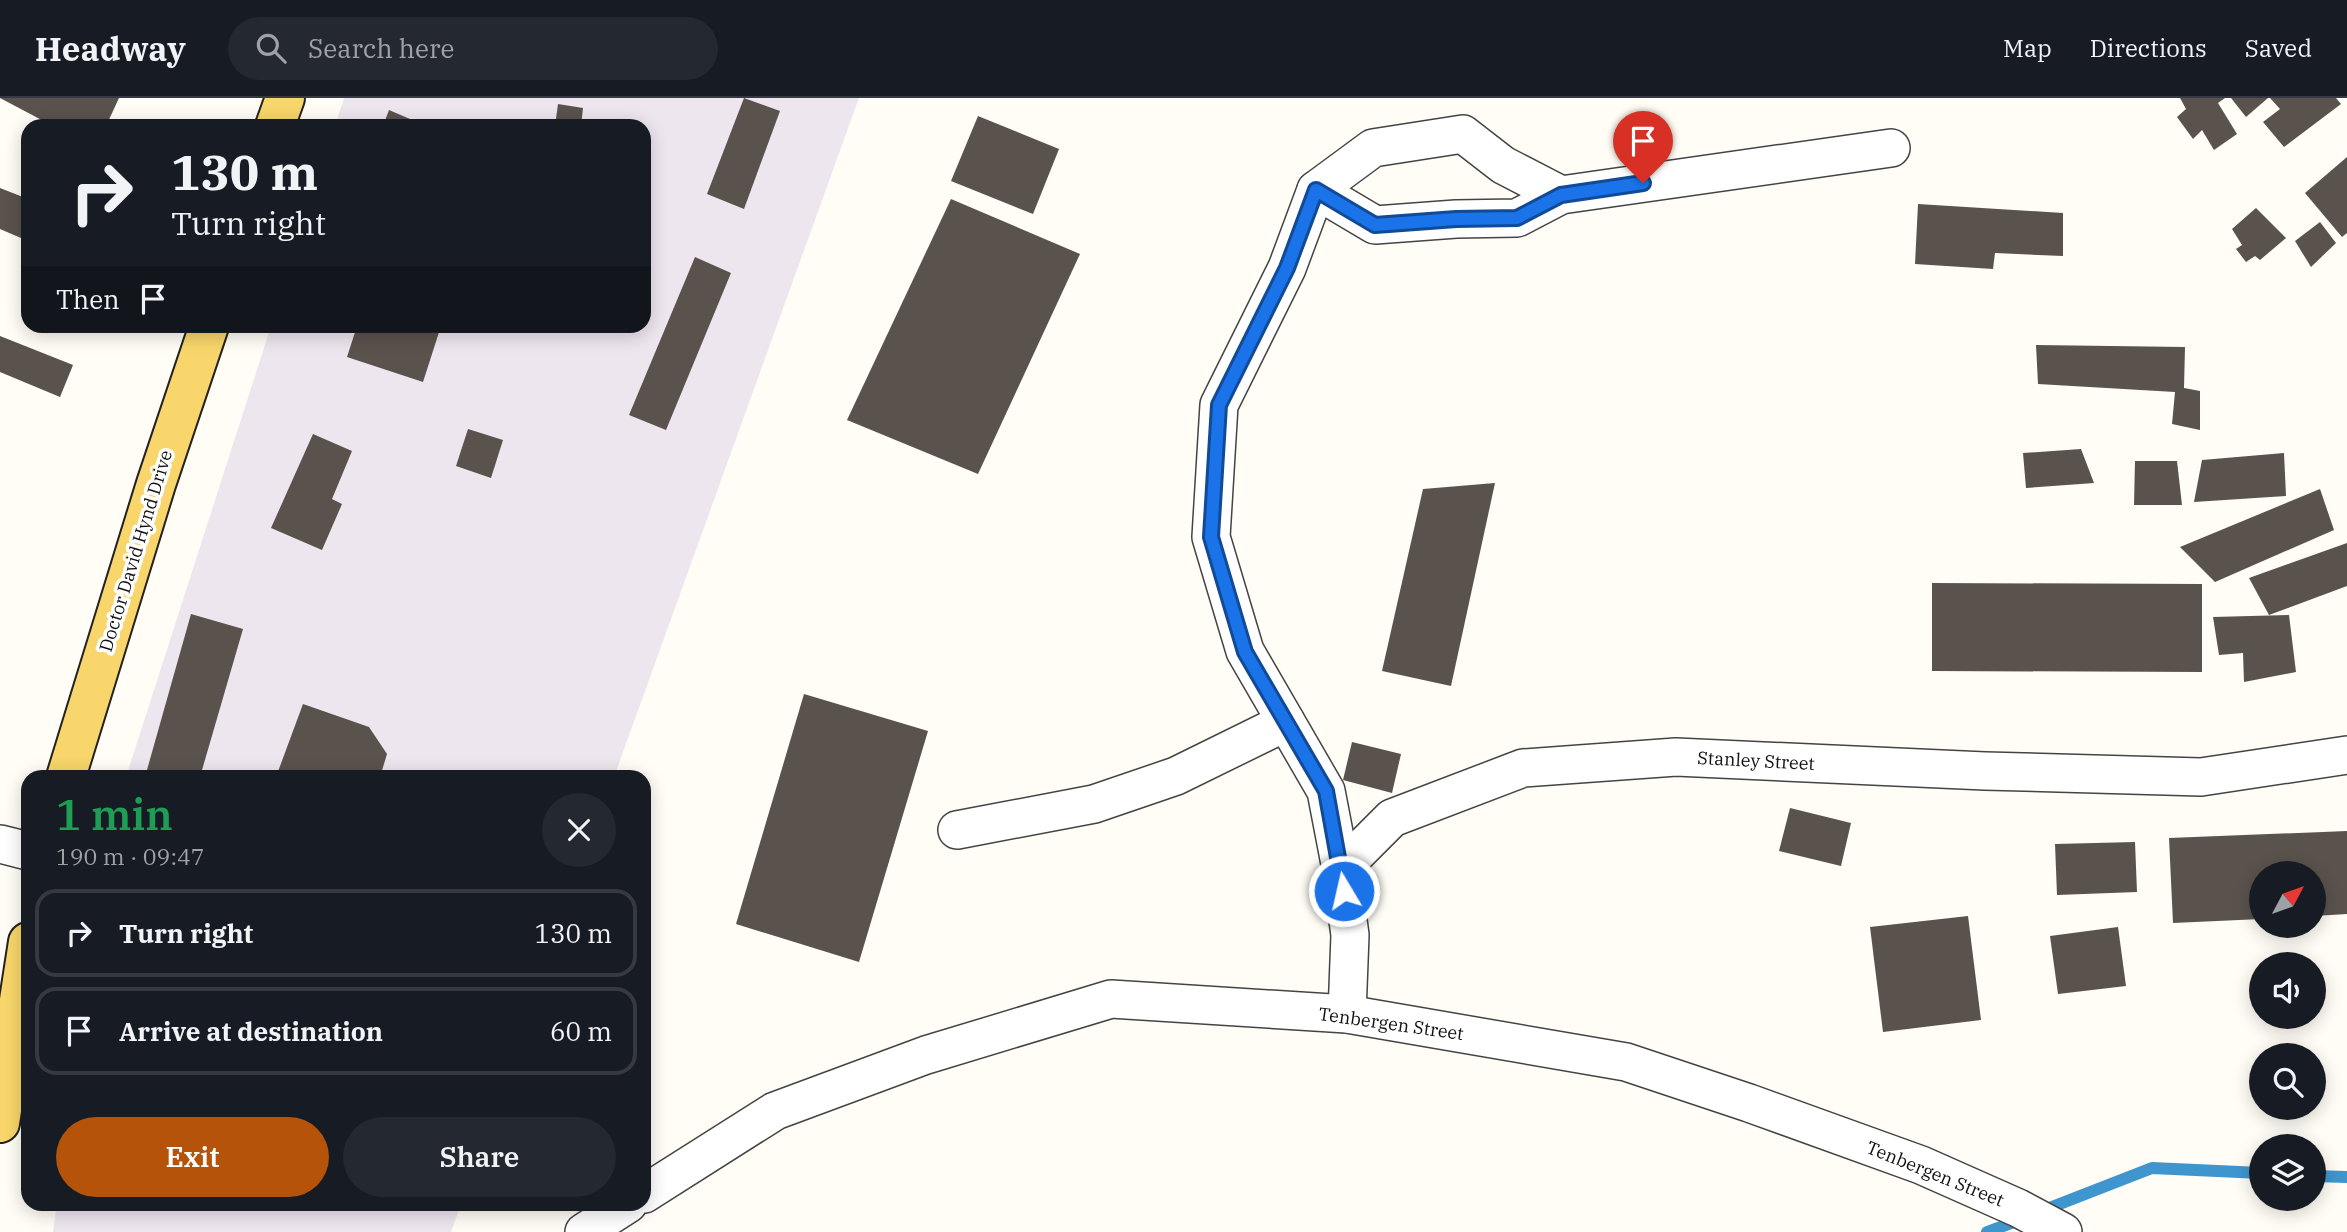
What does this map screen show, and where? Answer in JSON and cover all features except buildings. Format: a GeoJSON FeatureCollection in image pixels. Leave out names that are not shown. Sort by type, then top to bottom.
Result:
{"type":"FeatureCollection","features":[{"type":"Feature","properties":{"kind":"main road"},"geometry":{"type":"LineString","coordinates":[[278,119],[285,98]]}},
{"type":"Feature","properties":{"kind":"main road","name":"Doctor David Hynd Drive"},"geometry":{"type":"LineString","coordinates":[[67,770],[156,484],[207,333]]}},
{"type":"Feature","properties":{"kind":"main road"},"geometry":{"type":"LineString","coordinates":[[0,1123],[21,987]]}},
{"type":"Feature","properties":{"kind":"street"},"geometry":{"type":"LineString","coordinates":[[1347,1014],[1350,935],[1326,791],[1245,652],[1211,537],[1219,405],[1287,268],[1316,190],[1373,148],[1463,134],[1503,165],[1561,195]]}},
{"type":"Feature","properties":{"kind":"street"},"geometry":{"type":"LineString","coordinates":[[1316,190],[1375,225],[1517,218],[1561,195],[1891,148]]}},
{"type":"Feature","properties":{"kind":"street"},"geometry":{"type":"LineString","coordinates":[[957,830],[1094,804],[1176,776],[1286,722]]}},
{"type":"Feature","properties":{"kind":"street","name":"Stanley Street"},"geometry":{"type":"LineString","coordinates":[[1340,869],[1392,818],[1522,768],[1676,757],[1985,771],[2201,777],[2347,755]]}},
{"type":"Feature","properties":{"kind":"street"},"geometry":{"type":"LineString","coordinates":[[0,844],[21,849]]}},
{"type":"Feature","properties":{"kind":"street","name":"Tenbergen Street"},"geometry":{"type":"LineString","coordinates":[[651,1190],[775,1111],[926,1055],[1111,999],[1347,1014],[1626,1062],[1921,1165],[2018,1208],[2063,1232]]}},
{"type":"Feature","properties":{"kind":"street"},"geometry":{"type":"LineString","coordinates":[[584,1232],[617,1211]]}},
{"type":"Feature","properties":{"kind":"shaded area"},"geometry":{"type":"Polygon","coordinates":[[[344,98],[859,98],[617,770],[128,770],[269,333],[651,333],[651,119],[337,119],[344,98]]]}},
{"type":"Feature","properties":{"kind":"shaded area"},"geometry":{"type":"Polygon","coordinates":[[[56,1211],[458,1211],[451,1232],[53,1232],[56,1211]]]}},
{"type":"Feature","properties":{"kind":"waterway"},"geometry":{"type":"LineString","coordinates":[[2039,1212],[2152,1168],[2249,1172]]}},
{"type":"Feature","properties":{"kind":"waterway"},"geometry":{"type":"LineString","coordinates":[[2326,1176],[2347,1177]]}},
{"type":"Feature","properties":{"kind":"waterway"},"geometry":{"type":"LineString","coordinates":[[1987,1232],[2022,1219]]}},
{"type":"Feature","properties":{"kind":"route"},"geometry":{"type":"LineString","coordinates":[[1344,891],[1326,791],[1245,652],[1211,537],[1219,405],[1287,268],[1316,190],[1375,225],[1517,218],[1561,195],[1643,183]]}}]}
